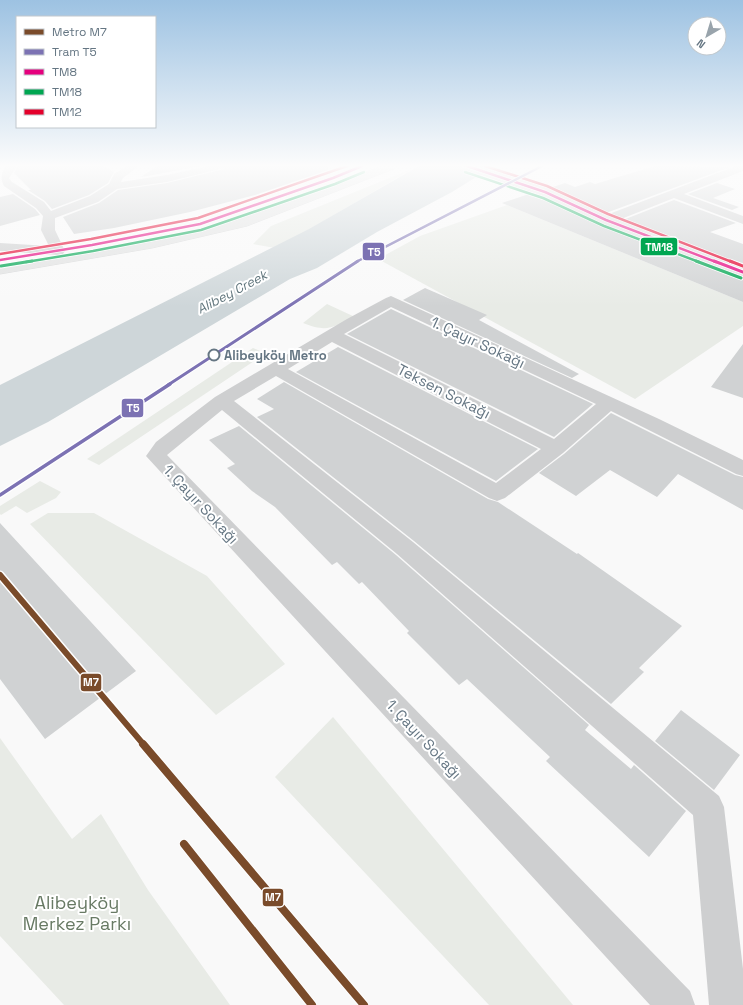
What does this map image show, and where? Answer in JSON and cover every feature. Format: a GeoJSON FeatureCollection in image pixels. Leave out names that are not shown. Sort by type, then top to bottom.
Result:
{"type":"FeatureCollection","features":[{"type":"Feature","properties":{"kind":"main road"},"geometry":{"type":"LineString","coordinates":[[0,260],[58,251],[200,224],[232,213]]}},
{"type":"Feature","properties":{"kind":"main road"},"geometry":{"type":"LineString","coordinates":[[0,270],[221,229],[269,213]]}},
{"type":"Feature","properties":{"kind":"main road"},"geometry":{"type":"LineString","coordinates":[[591,213],[743,272]]}},
{"type":"Feature","properties":{"kind":"street"},"geometry":{"type":"LineString","coordinates":[[0,247],[58,251],[48,230],[49,216],[47,213]]}},
{"type":"Feature","properties":{"kind":"street"},"geometry":{"type":"LineString","coordinates":[[49,216],[57,213]]}},
{"type":"Feature","properties":{"kind":"street"},"geometry":{"type":"LineString","coordinates":[[606,220],[625,213]]}},
{"type":"Feature","properties":{"kind":"street"},"geometry":{"type":"LineString","coordinates":[[724,213],[743,220]]}},
{"type":"Feature","properties":{"kind":"street"},"geometry":{"type":"LineString","coordinates":[[729,215],[734,213]]}},
{"type":"Feature","properties":{"kind":"street","name":"1. Çayır Sokağı"},"geometry":{"type":"LineString","coordinates":[[676,1005],[156,456],[163,447],[222,401],[391,301],[609,403],[743,469]]}},
{"type":"Feature","properties":{"kind":"street","name":"Teksen Sokağı"},"geometry":{"type":"LineString","coordinates":[[332,335],[556,448]]}},
{"type":"Feature","properties":{"kind":"street"},"geometry":{"type":"LineString","coordinates":[[276,369],[497,493],[556,448],[609,403]]}},
{"type":"Feature","properties":{"kind":"street"},"geometry":{"type":"LineString","coordinates":[[222,401],[417,558],[708,807],[728,1005]]}},
{"type":"Feature","properties":{"kind":"green space"},"geometry":{"type":"Polygon","coordinates":[[[303,213],[337,213],[275,248],[253,244],[271,226],[303,213]]]}},
{"type":"Feature","properties":{"kind":"green space"},"geometry":{"type":"Polygon","coordinates":[[[485,213],[526,213],[743,302],[743,326],[635,399],[378,259],[420,236],[485,213]]]}},
{"type":"Feature","properties":{"kind":"green space"},"geometry":{"type":"Polygon","coordinates":[[[327,304],[355,317],[330,328],[318,328],[303,323],[327,304]]]}},
{"type":"Feature","properties":{"kind":"green space"},"geometry":{"type":"Polygon","coordinates":[[[253,348],[266,353],[99,465],[87,459],[253,348]]]}},
{"type":"Feature","properties":{"kind":"green space"},"geometry":{"type":"Polygon","coordinates":[[[40,481],[61,492],[56,498],[27,513],[16,506],[1,515],[0,514],[0,506],[40,481]]]}},
{"type":"Feature","properties":{"kind":"green space"},"geometry":{"type":"Polygon","coordinates":[[[48,513],[94,513],[207,576],[285,664],[216,715],[30,524],[48,513]]]}},
{"type":"Feature","properties":{"kind":"green space"},"geometry":{"type":"Polygon","coordinates":[[[333,717],[573,1005],[489,1005],[275,777],[333,717]]]}},
{"type":"Feature","properties":{"kind":"green space","name":"Alibeyköy Merkez Parkı"},"geometry":{"type":"Polygon","coordinates":[[[0,738],[72,839],[101,814],[148,890],[230,1005],[64,1005],[0,936],[0,738]]]}},
{"type":"Feature","properties":{"kind":"water","name":"Alibey Creek"},"geometry":{"type":"Polygon","coordinates":[[[337,213],[413,213],[377,232],[317,268],[290,279],[48,422],[0,446],[0,385],[309,229],[337,213]]]}},
{"type":"Feature","properties":{"kind":"building"},"geometry":{"type":"Polygon","coordinates":[[[0,213],[38,213],[40,215],[0,226],[0,213]]]}},
{"type":"Feature","properties":{"kind":"building"},"geometry":{"type":"Polygon","coordinates":[[[74,213],[186,213],[114,228],[74,234],[63,217],[74,213]]]}},
{"type":"Feature","properties":{"kind":"building"},"geometry":{"type":"Polygon","coordinates":[[[526,213],[576,213],[600,224],[743,277],[743,302],[526,213]]]}},
{"type":"Feature","properties":{"kind":"building"},"geometry":{"type":"Polygon","coordinates":[[[641,213],[709,213],[736,223],[710,232],[743,244],[743,265],[623,220],[641,213]]]}},
{"type":"Feature","properties":{"kind":"building"},"geometry":{"type":"Polygon","coordinates":[[[425,288],[487,315],[479,320],[579,374],[572,378],[403,300],[425,288]]]}},
{"type":"Feature","properties":{"kind":"building"},"geometry":{"type":"Polygon","coordinates":[[[391,309],[593,404],[554,437],[347,334],[391,309]]]}},
{"type":"Feature","properties":{"kind":"building"},"geometry":{"type":"Polygon","coordinates":[[[743,344],[743,398],[711,387],[743,344]]]}},
{"type":"Feature","properties":{"kind":"building"},"geometry":{"type":"Polygon","coordinates":[[[338,347],[538,449],[496,481],[296,372],[338,347]]]}},
{"type":"Feature","properties":{"kind":"building"},"geometry":{"type":"Polygon","coordinates":[[[284,382],[488,499],[498,502],[577,554],[578,553],[682,626],[639,668],[644,672],[611,704],[414,541],[257,417],[274,409],[257,399],[284,382]]]}},
{"type":"Feature","properties":{"kind":"building"},"geometry":{"type":"Polygon","coordinates":[[[611,413],[735,475],[743,477],[743,510],[678,474],[657,497],[610,470],[576,496],[539,473],[564,454],[611,413]]]}},
{"type":"Feature","properties":{"kind":"building"},"geometry":{"type":"Polygon","coordinates":[[[239,426],[396,555],[589,725],[585,730],[631,769],[634,765],[686,811],[649,857],[546,761],[550,757],[467,679],[459,685],[407,633],[409,631],[362,582],[359,584],[337,562],[332,565],[275,507],[252,491],[227,468],[235,464],[209,440],[239,426]]]}},
{"type":"Feature","properties":{"kind":"building"},"geometry":{"type":"Polygon","coordinates":[[[0,523],[136,671],[45,739],[0,679],[0,523]]]}},
{"type":"Feature","properties":{"kind":"building"},"geometry":{"type":"Polygon","coordinates":[[[681,710],[740,755],[714,790],[655,741],[681,710]]]}},
{"type":"Feature","properties":{"kind":"metro line","name":"M7"},"geometry":{"type":"LineString","coordinates":[[0,575],[364,1005]]}},
{"type":"Feature","properties":{"kind":"metro line","name":"M7"},"geometry":{"type":"LineString","coordinates":[[184,844],[312,1005]]}},
{"type":"Feature","properties":{"kind":"tram line","name":"T5"},"geometry":{"type":"LineString","coordinates":[[0,495],[362,258],[450,213]]}},
{"type":"Feature","properties":{"kind":"transit line","name":"TM12"},"geometry":{"type":"LineString","coordinates":[[0,254],[91,239],[198,218],[213,213]]}},
{"type":"Feature","properties":{"kind":"transit line","name":"TM8"},"geometry":{"type":"LineString","coordinates":[[0,260],[92,245],[200,224],[232,213]]}},
{"type":"Feature","properties":{"kind":"transit line","name":"TM18"},"geometry":{"type":"LineString","coordinates":[[1,266],[93,251],[201,230],[251,213]]}},
{"type":"Feature","properties":{"kind":"transit line","name":"TM18"},"geometry":{"type":"LineString","coordinates":[[575,213],[604,226],[741,278]]}},
{"type":"Feature","properties":{"kind":"transit line","name":"TM8"},"geometry":{"type":"LineString","coordinates":[[591,213],[743,272]]}},
{"type":"Feature","properties":{"kind":"transit line","name":"TM12"},"geometry":{"type":"LineString","coordinates":[[606,213],[743,266]]}},
{"type":"Feature","properties":{"kind":"place","name":"Alibeyköy Metro"},"geometry":{"type":"Point","coordinates":[214,355]}}]}
